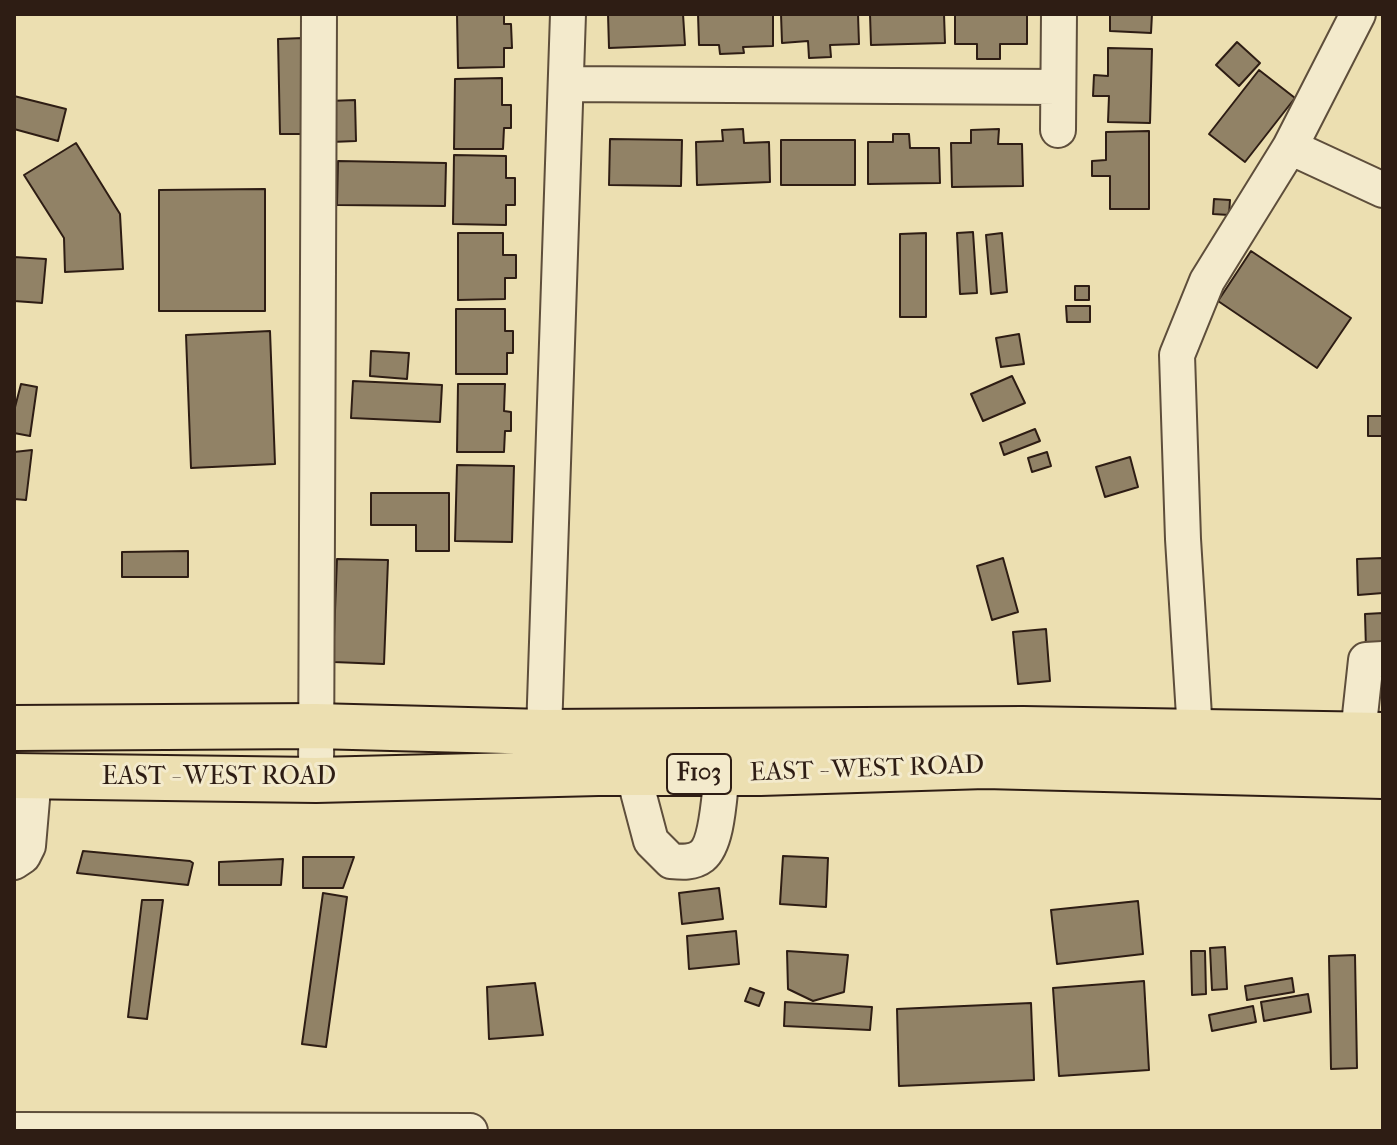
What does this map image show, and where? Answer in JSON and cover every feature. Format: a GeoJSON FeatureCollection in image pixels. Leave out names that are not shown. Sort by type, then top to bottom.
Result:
{"type":"FeatureCollection","features":[{"type":"Feature","properties":{"kind":"main road","name":"EAST - WEST ROAD"},"geometry":{"type":"LineString","coordinates":[[14,728],[315,726],[544,732],[1023,729],[1370,734]]}},
{"type":"Feature","properties":{"kind":"main road","name":"EAST - WEST ROAD"},"geometry":{"type":"LineString","coordinates":[[24,776],[316,780],[722,774],[985,766],[1383,776]]}},
{"type":"Feature","properties":{"kind":"street"},"geometry":{"type":"LineString","coordinates":[[316,780],[319,14]]}},
{"type":"Feature","properties":{"kind":"street"},"geometry":{"type":"LineString","coordinates":[[544,732],[568,14]]}},
{"type":"Feature","properties":{"kind":"street"},"geometry":{"type":"LineString","coordinates":[[1058,130],[1059,14]]}},
{"type":"Feature","properties":{"kind":"street"},"geometry":{"type":"LineString","coordinates":[[1195,732],[1183,539],[1177,355],[1207,281],[1290,147],[1358,14]]}},
{"type":"Feature","properties":{"kind":"street"},"geometry":{"type":"LineString","coordinates":[[567,84],[1058,87]]}},
{"type":"Feature","properties":{"kind":"street"},"geometry":{"type":"LineString","coordinates":[[1290,147],[1383,190]]}},
{"type":"Feature","properties":{"kind":"street"},"geometry":{"type":"LineString","coordinates":[[1370,734],[1372,690],[1366,660],[1383,659]]}},
{"type":"Feature","properties":{"kind":"street"},"geometry":{"type":"LineString","coordinates":[[633,773],[651,841],[671,861],[688,862],[701,857],[712,840],[722,774]]}},
{"type":"Feature","properties":{"kind":"street"},"geometry":{"type":"LineString","coordinates":[[14,862],[23,856],[28,846],[24,776]]}},
{"type":"Feature","properties":{"kind":"street"},"geometry":{"type":"LineString","coordinates":[[14,1130],[470,1131]]}},
{"type":"Feature","properties":{"kind":"building"},"geometry":{"type":"Polygon","coordinates":[[[457,14],[504,14],[504,24],[511,24],[512,48],[504,48],[504,67],[458,68],[457,14]]]}},
{"type":"Feature","properties":{"kind":"building"},"geometry":{"type":"Polygon","coordinates":[[[608,14],[683,14],[685,45],[609,48],[608,14]]]}},
{"type":"Feature","properties":{"kind":"building"},"geometry":{"type":"Polygon","coordinates":[[[698,14],[773,14],[773,46],[743,47],[744,53],[720,54],[719,45],[699,45],[698,14]]]}},
{"type":"Feature","properties":{"kind":"building"},"geometry":{"type":"Polygon","coordinates":[[[781,14],[858,14],[859,44],[830,45],[831,57],[809,58],[808,41],[782,43],[781,14]]]}},
{"type":"Feature","properties":{"kind":"building"},"geometry":{"type":"Polygon","coordinates":[[[870,14],[944,14],[945,43],[871,45],[870,14]]]}},
{"type":"Feature","properties":{"kind":"building"},"geometry":{"type":"Polygon","coordinates":[[[955,14],[1027,14],[1027,44],[1000,44],[1000,59],[977,59],[977,44],[955,44],[955,14]]]}},
{"type":"Feature","properties":{"kind":"building"},"geometry":{"type":"Polygon","coordinates":[[[1110,14],[1152,14],[1151,33],[1110,31],[1110,14]]]}},
{"type":"Feature","properties":{"kind":"building"},"geometry":{"type":"Polygon","coordinates":[[[303,38],[304,134],[280,134],[278,39],[303,38]]]}},
{"type":"Feature","properties":{"kind":"building"},"geometry":{"type":"Polygon","coordinates":[[[1237,42],[1260,63],[1239,86],[1216,65],[1237,42]]]}},
{"type":"Feature","properties":{"kind":"building"},"geometry":{"type":"Polygon","coordinates":[[[1108,48],[1152,49],[1150,123],[1108,122],[1109,96],[1093,96],[1094,75],[1108,76],[1108,48]]]}},
{"type":"Feature","properties":{"kind":"building"},"geometry":{"type":"Polygon","coordinates":[[[1259,70],[1295,98],[1245,162],[1209,134],[1259,70]]]}},
{"type":"Feature","properties":{"kind":"building"},"geometry":{"type":"Polygon","coordinates":[[[502,78],[502,105],[511,105],[511,128],[504,128],[503,149],[454,149],[455,79],[502,78]]]}},
{"type":"Feature","properties":{"kind":"building"},"geometry":{"type":"Polygon","coordinates":[[[14,96],[66,109],[58,141],[14,129],[14,96]]]}},
{"type":"Feature","properties":{"kind":"building"},"geometry":{"type":"Polygon","coordinates":[[[355,100],[356,141],[331,142],[329,101],[355,100]]]}},
{"type":"Feature","properties":{"kind":"building"},"geometry":{"type":"Polygon","coordinates":[[[743,129],[744,143],[769,142],[770,182],[697,185],[696,142],[723,141],[722,130],[743,129]]]}},
{"type":"Feature","properties":{"kind":"building"},"geometry":{"type":"Polygon","coordinates":[[[999,129],[998,144],[1022,144],[1023,186],[952,187],[951,143],[971,143],[971,130],[999,129]]]}},
{"type":"Feature","properties":{"kind":"building"},"geometry":{"type":"Polygon","coordinates":[[[1149,131],[1149,209],[1110,209],[1110,176],[1092,176],[1092,161],[1106,160],[1106,132],[1149,131]]]}},
{"type":"Feature","properties":{"kind":"building"},"geometry":{"type":"Polygon","coordinates":[[[893,134],[909,134],[910,148],[939,148],[940,183],[868,184],[868,142],[893,142],[893,134]]]}},
{"type":"Feature","properties":{"kind":"building"},"geometry":{"type":"Polygon","coordinates":[[[610,139],[682,140],[681,186],[609,185],[610,139]]]}},
{"type":"Feature","properties":{"kind":"building"},"geometry":{"type":"Polygon","coordinates":[[[781,140],[855,140],[855,185],[781,185],[781,140]]]}},
{"type":"Feature","properties":{"kind":"building"},"geometry":{"type":"Polygon","coordinates":[[[76,143],[120,214],[123,269],[65,272],[64,238],[24,175],[76,143]]]}},
{"type":"Feature","properties":{"kind":"building"},"geometry":{"type":"Polygon","coordinates":[[[454,155],[506,156],[506,178],[515,178],[515,205],[506,205],[506,225],[453,224],[454,155]]]}},
{"type":"Feature","properties":{"kind":"building"},"geometry":{"type":"Polygon","coordinates":[[[338,161],[446,163],[445,206],[337,205],[338,161]]]}},
{"type":"Feature","properties":{"kind":"building"},"geometry":{"type":"Polygon","coordinates":[[[265,189],[265,311],[159,311],[159,190],[265,189]]]}},
{"type":"Feature","properties":{"kind":"building"},"geometry":{"type":"Polygon","coordinates":[[[1214,199],[1230,200],[1229,215],[1213,214],[1214,199]]]}},
{"type":"Feature","properties":{"kind":"building"},"geometry":{"type":"Polygon","coordinates":[[[973,232],[977,293],[960,294],[957,233],[973,232]]]}},
{"type":"Feature","properties":{"kind":"building"},"geometry":{"type":"Polygon","coordinates":[[[458,233],[503,233],[503,255],[516,255],[516,278],[505,278],[505,299],[458,300],[458,233]]]}},
{"type":"Feature","properties":{"kind":"building"},"geometry":{"type":"Polygon","coordinates":[[[926,233],[926,317],[900,317],[900,234],[926,233]]]}},
{"type":"Feature","properties":{"kind":"building"},"geometry":{"type":"Polygon","coordinates":[[[1002,233],[1007,292],[991,294],[986,235],[1002,233]]]}},
{"type":"Feature","properties":{"kind":"building"},"geometry":{"type":"Polygon","coordinates":[[[1251,251],[1351,318],[1317,368],[1218,301],[1251,251]]]}},
{"type":"Feature","properties":{"kind":"building"},"geometry":{"type":"Polygon","coordinates":[[[14,257],[46,259],[42,303],[14,301],[14,257]]]}},
{"type":"Feature","properties":{"kind":"building"},"geometry":{"type":"Polygon","coordinates":[[[1075,286],[1089,286],[1089,300],[1075,300],[1075,286]]]}},
{"type":"Feature","properties":{"kind":"building"},"geometry":{"type":"Polygon","coordinates":[[[1066,306],[1090,306],[1090,322],[1067,322],[1066,306]]]}},
{"type":"Feature","properties":{"kind":"building"},"geometry":{"type":"Polygon","coordinates":[[[456,309],[505,309],[505,331],[513,331],[513,353],[507,353],[507,374],[456,374],[456,309]]]}},
{"type":"Feature","properties":{"kind":"building"},"geometry":{"type":"Polygon","coordinates":[[[270,331],[275,464],[191,468],[186,335],[270,331]]]}},
{"type":"Feature","properties":{"kind":"building"},"geometry":{"type":"Polygon","coordinates":[[[1019,334],[1024,364],[1001,367],[996,338],[1019,334]]]}},
{"type":"Feature","properties":{"kind":"building"},"geometry":{"type":"Polygon","coordinates":[[[371,351],[409,353],[407,379],[370,376],[371,351]]]}},
{"type":"Feature","properties":{"kind":"building"},"geometry":{"type":"Polygon","coordinates":[[[1012,376],[1025,403],[983,421],[971,394],[1012,376]]]}},
{"type":"Feature","properties":{"kind":"building"},"geometry":{"type":"Polygon","coordinates":[[[353,381],[442,385],[440,422],[351,418],[353,381]]]}},
{"type":"Feature","properties":{"kind":"building"},"geometry":{"type":"Polygon","coordinates":[[[21,384],[37,387],[30,436],[14,433],[14,411],[21,384]]]}},
{"type":"Feature","properties":{"kind":"building"},"geometry":{"type":"Polygon","coordinates":[[[458,384],[505,384],[504,411],[511,412],[511,431],[505,431],[504,452],[457,452],[458,384]]]}},
{"type":"Feature","properties":{"kind":"building"},"geometry":{"type":"Polygon","coordinates":[[[1368,416],[1383,416],[1383,436],[1368,436],[1368,416]]]}},
{"type":"Feature","properties":{"kind":"building"},"geometry":{"type":"Polygon","coordinates":[[[1035,429],[1040,441],[1004,455],[1000,443],[1035,429]]]}},
{"type":"Feature","properties":{"kind":"building"},"geometry":{"type":"Polygon","coordinates":[[[32,450],[26,500],[14,499],[14,452],[32,450]]]}},
{"type":"Feature","properties":{"kind":"building"},"geometry":{"type":"Polygon","coordinates":[[[1047,452],[1051,466],[1032,472],[1028,458],[1047,452]]]}},
{"type":"Feature","properties":{"kind":"building"},"geometry":{"type":"Polygon","coordinates":[[[1130,457],[1138,487],[1105,497],[1096,467],[1130,457]]]}},
{"type":"Feature","properties":{"kind":"building"},"geometry":{"type":"Polygon","coordinates":[[[457,465],[514,466],[512,542],[455,541],[457,465]]]}},
{"type":"Feature","properties":{"kind":"building"},"geometry":{"type":"Polygon","coordinates":[[[371,493],[449,493],[449,551],[416,551],[416,525],[371,525],[371,493]]]}},
{"type":"Feature","properties":{"kind":"building"},"geometry":{"type":"Polygon","coordinates":[[[188,551],[188,577],[122,577],[122,552],[188,551]]]}},
{"type":"Feature","properties":{"kind":"building"},"geometry":{"type":"Polygon","coordinates":[[[1003,558],[1018,612],[992,620],[977,566],[1003,558]]]}},
{"type":"Feature","properties":{"kind":"building"},"geometry":{"type":"Polygon","coordinates":[[[1383,558],[1383,593],[1358,595],[1357,559],[1383,558]]]}},
{"type":"Feature","properties":{"kind":"building"},"geometry":{"type":"Polygon","coordinates":[[[337,559],[388,560],[384,664],[333,662],[337,559]]]}},
{"type":"Feature","properties":{"kind":"building"},"geometry":{"type":"Polygon","coordinates":[[[1383,613],[1383,650],[1366,650],[1365,614],[1383,613]]]}},
{"type":"Feature","properties":{"kind":"building"},"geometry":{"type":"Polygon","coordinates":[[[1046,629],[1050,681],[1018,684],[1013,632],[1046,629]]]}},
{"type":"Feature","properties":{"kind":"building"},"geometry":{"type":"Polygon","coordinates":[[[83,851],[193,863],[188,885],[77,873],[83,851]]]}},
{"type":"Feature","properties":{"kind":"building"},"geometry":{"type":"Polygon","coordinates":[[[783,856],[828,858],[826,907],[780,904],[783,856]]]}},
{"type":"Feature","properties":{"kind":"building"},"geometry":{"type":"Polygon","coordinates":[[[303,857],[354,857],[343,888],[303,888],[303,857]]]}},
{"type":"Feature","properties":{"kind":"building"},"geometry":{"type":"Polygon","coordinates":[[[283,859],[281,885],[219,885],[219,862],[283,859]]]}},
{"type":"Feature","properties":{"kind":"building"},"geometry":{"type":"Polygon","coordinates":[[[719,888],[723,919],[682,924],[679,893],[719,888]]]}},
{"type":"Feature","properties":{"kind":"building"},"geometry":{"type":"Polygon","coordinates":[[[323,893],[347,897],[326,1047],[302,1044],[323,893]]]}},
{"type":"Feature","properties":{"kind":"building"},"geometry":{"type":"Polygon","coordinates":[[[142,900],[163,900],[147,1019],[128,1017],[142,900]]]}},
{"type":"Feature","properties":{"kind":"building"},"geometry":{"type":"Polygon","coordinates":[[[1138,901],[1143,954],[1057,964],[1051,910],[1138,901]]]}},
{"type":"Feature","properties":{"kind":"building"},"geometry":{"type":"Polygon","coordinates":[[[736,931],[739,964],[689,969],[687,936],[736,931]]]}},
{"type":"Feature","properties":{"kind":"building"},"geometry":{"type":"Polygon","coordinates":[[[1225,947],[1227,989],[1212,990],[1210,948],[1225,947]]]}},
{"type":"Feature","properties":{"kind":"building"},"geometry":{"type":"Polygon","coordinates":[[[787,951],[848,955],[844,992],[813,1001],[788,989],[787,951]]]}},
{"type":"Feature","properties":{"kind":"building"},"geometry":{"type":"Polygon","coordinates":[[[1191,951],[1205,951],[1206,994],[1192,995],[1191,951]]]}},
{"type":"Feature","properties":{"kind":"building"},"geometry":{"type":"Polygon","coordinates":[[[1355,955],[1357,1068],[1331,1069],[1329,956],[1355,955]]]}},
{"type":"Feature","properties":{"kind":"building"},"geometry":{"type":"Polygon","coordinates":[[[1292,978],[1294,992],[1247,1000],[1245,986],[1292,978]]]}},
{"type":"Feature","properties":{"kind":"building"},"geometry":{"type":"Polygon","coordinates":[[[1144,981],[1149,1070],[1059,1076],[1053,988],[1144,981]]]}},
{"type":"Feature","properties":{"kind":"building"},"geometry":{"type":"Polygon","coordinates":[[[535,983],[543,1035],[489,1039],[487,987],[535,983]]]}},
{"type":"Feature","properties":{"kind":"building"},"geometry":{"type":"Polygon","coordinates":[[[750,988],[764,993],[759,1006],[745,1001],[750,988]]]}},
{"type":"Feature","properties":{"kind":"building"},"geometry":{"type":"Polygon","coordinates":[[[1308,994],[1311,1012],[1264,1021],[1261,1002],[1308,994]]]}},
{"type":"Feature","properties":{"kind":"building"},"geometry":{"type":"Polygon","coordinates":[[[785,1002],[872,1007],[870,1030],[784,1026],[785,1002]]]}},
{"type":"Feature","properties":{"kind":"building"},"geometry":{"type":"Polygon","coordinates":[[[1031,1003],[1034,1080],[899,1086],[897,1009],[1031,1003]]]}},
{"type":"Feature","properties":{"kind":"building"},"geometry":{"type":"Polygon","coordinates":[[[1253,1006],[1256,1022],[1212,1031],[1209,1015],[1253,1006]]]}}]}
